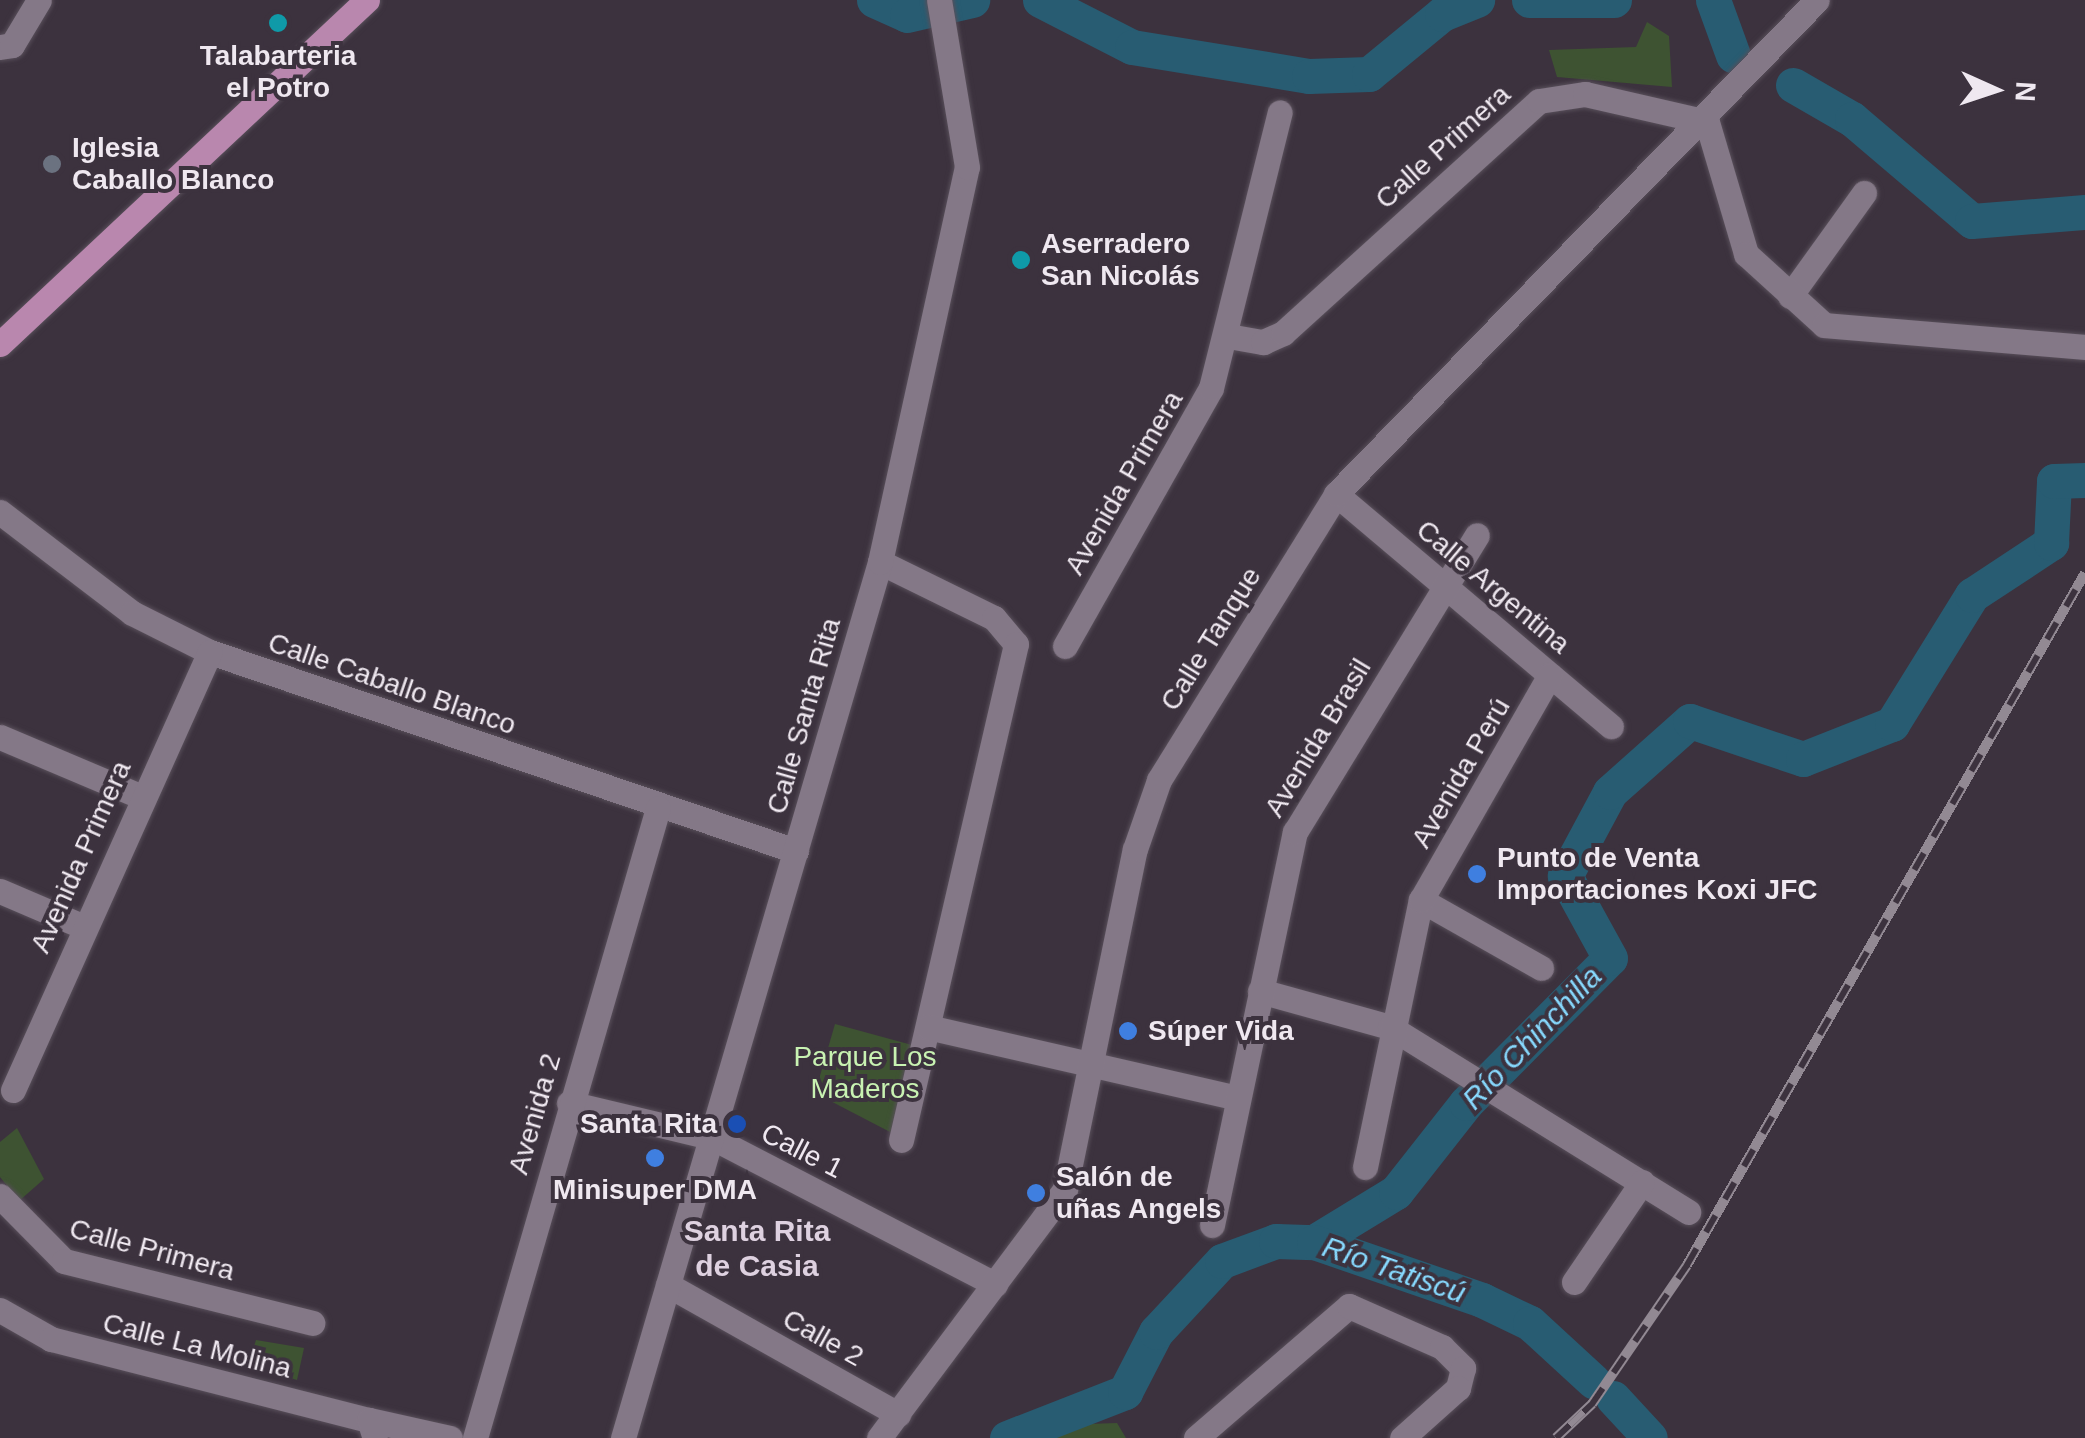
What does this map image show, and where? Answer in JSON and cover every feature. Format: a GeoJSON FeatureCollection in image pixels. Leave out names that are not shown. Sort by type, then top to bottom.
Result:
{"type":"FeatureCollection","features":[{"type":"Feature","properties":{"kind":"main road"},"geometry":{"type":"LineString","coordinates":[[0,344],[367,0]]}},
{"type":"Feature","properties":{"kind":"street"},"geometry":{"type":"LineString","coordinates":[[0,48],[12,45],[40,0]]}},
{"type":"Feature","properties":{"kind":"street","name":"Calle Tanque"},"geometry":{"type":"LineString","coordinates":[[879,1438],[1065,1189],[1097,1063],[1135,848],[1159,780],[1336,494],[1708,122],[1816,0]]}},
{"type":"Feature","properties":{"kind":"street","name":"Calle Santa Rita"},"geometry":{"type":"LineString","coordinates":[[626,1437],[880,562],[966,167],[942,10]]}},
{"type":"Feature","properties":{"kind":"street","name":"Calle Primera"},"geometry":{"type":"LineString","coordinates":[[1228,336],[1263,342],[1284,333],[1539,100],[1585,94],[1708,122]]}},
{"type":"Feature","properties":{"kind":"street","name":"Avenida Primera"},"geometry":{"type":"LineString","coordinates":[[1065,646],[1197,420],[1228,336],[1280,112]]}},
{"type":"Feature","properties":{"kind":"street"},"geometry":{"type":"LineString","coordinates":[[1708,122],[1746,254],[1824,325],[2085,347]]}},
{"type":"Feature","properties":{"kind":"street"},"geometry":{"type":"LineString","coordinates":[[1790,296],[1864,194]]}},
{"type":"Feature","properties":{"kind":"street","name":"Calle Argentina"},"geometry":{"type":"LineString","coordinates":[[1336,494],[1611,726]]}},
{"type":"Feature","properties":{"kind":"street","name":"Calle Caballo Blanco"},"geometry":{"type":"LineString","coordinates":[[0,512],[132,613],[210,652],[658,808],[796,851]]}},
{"type":"Feature","properties":{"kind":"street","name":"Avenida Brasil"},"geometry":{"type":"LineString","coordinates":[[1212,1225],[1295,832],[1477,534]]}},
{"type":"Feature","properties":{"kind":"street"},"geometry":{"type":"LineString","coordinates":[[880,562],[1009,628],[1016,644],[901,1140]]}},
{"type":"Feature","properties":{"kind":"street","name":"Avenida Primera"},"geometry":{"type":"LineString","coordinates":[[13,1090],[140,796],[210,652]]}},
{"type":"Feature","properties":{"kind":"street","name":"Avenida Perú"},"geometry":{"type":"LineString","coordinates":[[1365,1167],[1390,1027],[1422,900],[1550,675]]}},
{"type":"Feature","properties":{"kind":"street"},"geometry":{"type":"LineString","coordinates":[[0,737],[140,796]]}},
{"type":"Feature","properties":{"kind":"street","name":"Avenida 2"},"geometry":{"type":"LineString","coordinates":[[475,1438],[569,1102],[658,808]]}},
{"type":"Feature","properties":{"kind":"street"},"geometry":{"type":"LineString","coordinates":[[0,892],[82,926]]}},
{"type":"Feature","properties":{"kind":"street"},"geometry":{"type":"LineString","coordinates":[[1422,900],[1541,968]]}},
{"type":"Feature","properties":{"kind":"street"},"geometry":{"type":"LineString","coordinates":[[1260,991],[1390,1027],[1472,1072],[1688,1212]]}},
{"type":"Feature","properties":{"kind":"street"},"geometry":{"type":"LineString","coordinates":[[928,1027],[1238,1098]]}},
{"type":"Feature","properties":{"kind":"street","name":"Calle 1"},"geometry":{"type":"LineString","coordinates":[[569,1102],[711,1138],[995,1284]]}},
{"type":"Feature","properties":{"kind":"street"},"geometry":{"type":"LineString","coordinates":[[1574,1282],[1642,1182]]}},
{"type":"Feature","properties":{"kind":"street","name":"Calle Primera"},"geometry":{"type":"LineString","coordinates":[[0,1196],[64,1261],[312,1324]]}},
{"type":"Feature","properties":{"kind":"street","name":"Calle 2"},"geometry":{"type":"LineString","coordinates":[[668,1284],[898,1414]]}},
{"type":"Feature","properties":{"kind":"street"},"geometry":{"type":"LineString","coordinates":[[1196,1438],[1349,1306],[1442,1347],[1463,1368],[1458,1388],[1402,1438]]}},
{"type":"Feature","properties":{"kind":"street","name":"Calle La Molina"},"geometry":{"type":"LineString","coordinates":[[0,1310],[50,1339],[372,1429],[450,1438]]}},
{"type":"Feature","properties":{"kind":"green space"},"geometry":{"type":"Polygon","coordinates":[[[1647,22],[1669,36],[1672,87],[1557,77],[1549,50],[1636,47],[1647,22]]]}},
{"type":"Feature","properties":{"kind":"green space","name":"Parque Los Maderos"},"geometry":{"type":"Polygon","coordinates":[[[835,1024],[912,1045],[892,1133],[815,1093],[835,1024]]]}},
{"type":"Feature","properties":{"kind":"green space"},"geometry":{"type":"Polygon","coordinates":[[[17,1128],[44,1179],[19,1201],[0,1177],[0,1142],[17,1128]]]}},
{"type":"Feature","properties":{"kind":"green space"},"geometry":{"type":"Polygon","coordinates":[[[256,1340],[304,1348],[297,1380],[248,1365],[256,1340]]]}},
{"type":"Feature","properties":{"kind":"green space"},"geometry":{"type":"Polygon","coordinates":[[[1117,1423],[1126,1438],[993,1438],[1001,1427],[1117,1423]]]}},
{"type":"Feature","properties":{"kind":"waterway"},"geometry":{"type":"LineString","coordinates":[[874,0],[907,15],[972,0]]}},
{"type":"Feature","properties":{"kind":"waterway"},"geometry":{"type":"LineString","coordinates":[[1040,0],[1132,47],[1309,76],[1369,74],[1442,14],[1477,0]]}},
{"type":"Feature","properties":{"kind":"waterway"},"geometry":{"type":"LineString","coordinates":[[1529,0],[1614,0]]}},
{"type":"Feature","properties":{"kind":"waterway"},"geometry":{"type":"LineString","coordinates":[[1713,0],[1733,55]]}},
{"type":"Feature","properties":{"kind":"waterway"},"geometry":{"type":"LineString","coordinates":[[1793,85],[1852,119],[1972,221],[2085,212]]}},
{"type":"Feature","properties":{"kind":"waterway","name":"Río Chinchilla"},"geometry":{"type":"LineString","coordinates":[[1314,1242],[1396,1192],[1466,1103],[1610,958],[1565,876],[1610,792],[1690,721],[1803,759],[1892,724],[1972,595],[2051,543],[2054,481],[2085,480]]}},
{"type":"Feature","properties":{"kind":"waterway","name":"Río Tatiscú"},"geometry":{"type":"LineString","coordinates":[[1007,1438],[1125,1392],[1156,1332],[1222,1261],[1276,1241],[1314,1242],[1482,1300],[1530,1323],[1593,1381]]}},
{"type":"Feature","properties":{"kind":"waterway","name":"Río Tatiscú"},"geometry":{"type":"LineString","coordinates":[[1613,1398],[1650,1438]]}},
{"type":"Feature","properties":{"kind":"railway"},"geometry":{"type":"LineString","coordinates":[[1556,1438],[1592,1404],[1687,1265],[2085,573]]}},
{"type":"Feature","properties":{"kind":"place","name":"Talabarteria el Potro"},"geometry":{"type":"Point","coordinates":[278,23]}},
{"type":"Feature","properties":{"kind":"place","name":"Iglesia Caballo Blanco"},"geometry":{"type":"Point","coordinates":[52,164]}},
{"type":"Feature","properties":{"kind":"place","name":"Aserradero San Nicolás"},"geometry":{"type":"Point","coordinates":[1021,260]}},
{"type":"Feature","properties":{"kind":"place","name":"Punto de Venta Importaciones Koxi JFC"},"geometry":{"type":"Point","coordinates":[1477,874]}},
{"type":"Feature","properties":{"kind":"place","name":"Súper Vida"},"geometry":{"type":"Point","coordinates":[1128,1031]}},
{"type":"Feature","properties":{"kind":"place","name":"Santa Rita"},"geometry":{"type":"Point","coordinates":[737,1124]}},
{"type":"Feature","properties":{"kind":"place","name":"Minisuper DMA"},"geometry":{"type":"Point","coordinates":[655,1158]}},
{"type":"Feature","properties":{"kind":"place","name":"Salón de uñas Angels"},"geometry":{"type":"Point","coordinates":[1036,1193]}},
{"type":"Feature","properties":{"kind":"district","name":"Santa Rita de Casia"},"geometry":{"type":"Point","coordinates":[757,1248]}}]}
